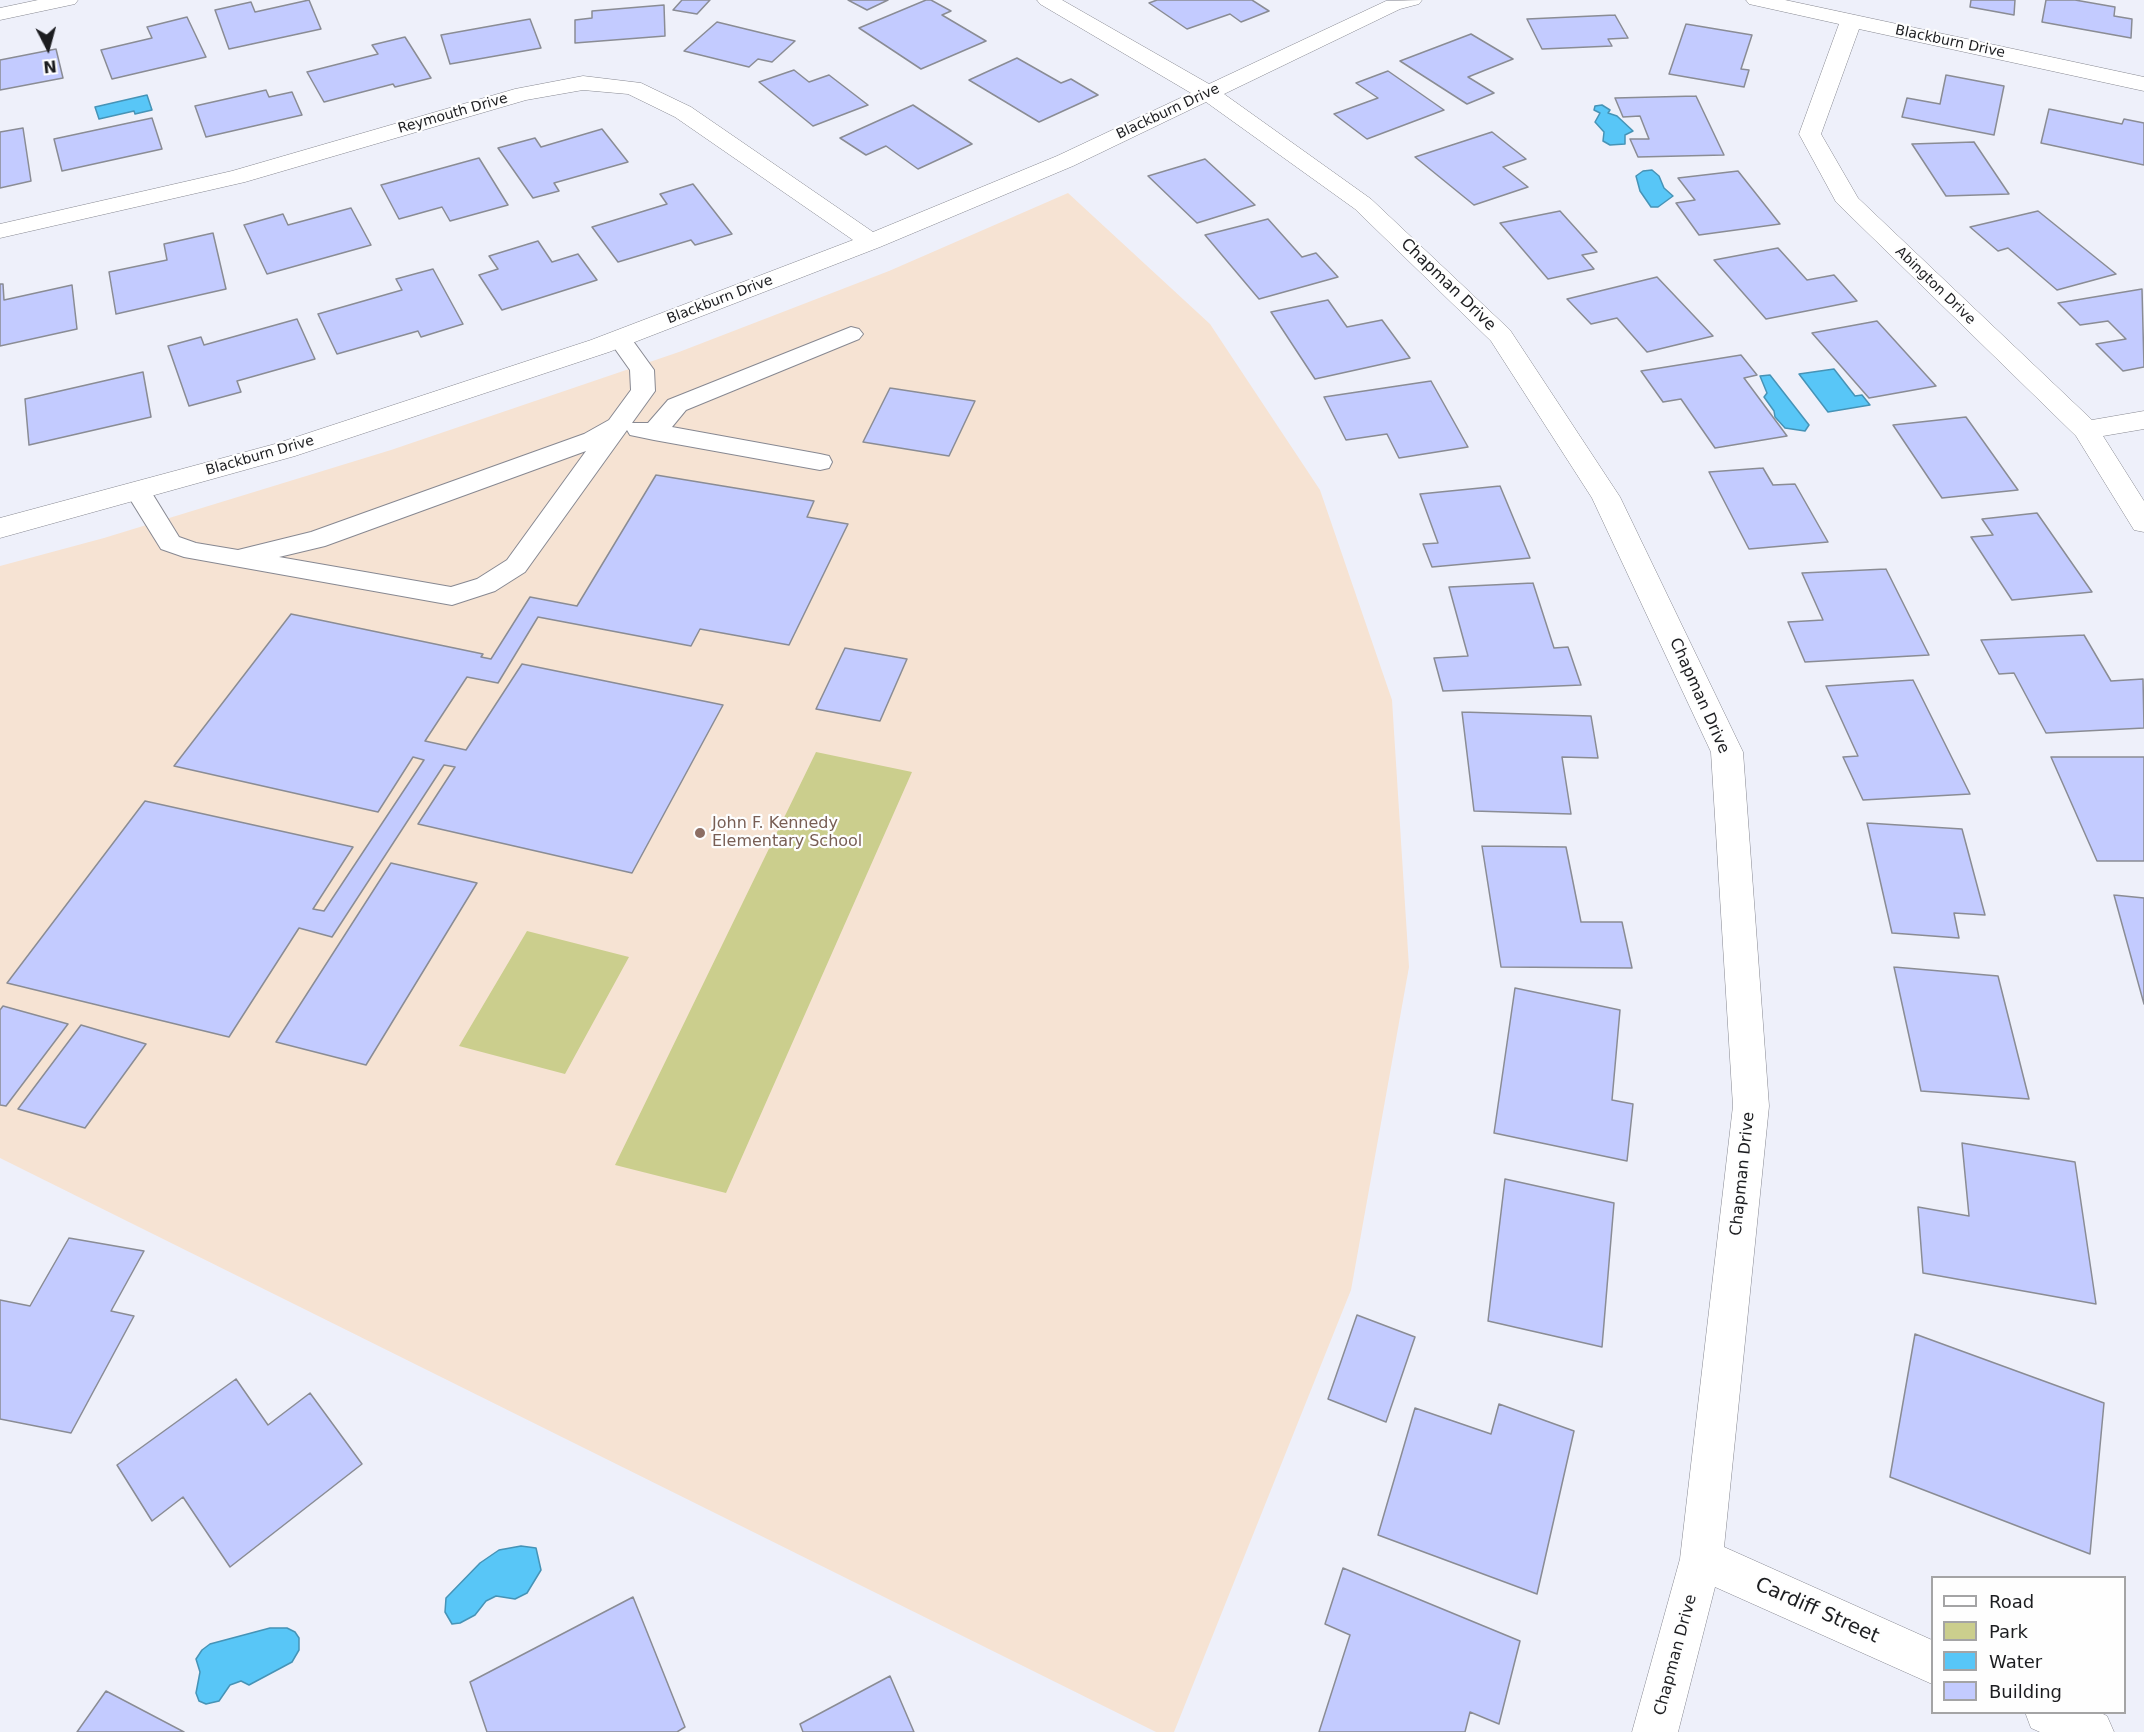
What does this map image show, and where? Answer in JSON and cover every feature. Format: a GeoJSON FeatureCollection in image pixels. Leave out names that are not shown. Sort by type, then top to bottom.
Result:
{"type":"FeatureCollection","features":[{"type":"Feature","properties":{"kind":"street"},"geometry":{"type":"LineString","coordinates":[[0,14],[68,0]]}},
{"type":"Feature","properties":{"kind":"street","name":"Chapman Drive"},"geometry":{"type":"LineString","coordinates":[[1047,0],[1208,93],[1363,204],[1501,336],[1606,497],[1727,752],[1751,1106],[1701,1559],[1655,1732]]}},
{"type":"Feature","properties":{"kind":"street","name":"Blackburn Drive"},"geometry":{"type":"LineString","coordinates":[[0,528],[285,450],[620,339],[871,242],[1065,161],[1393,5],[1412,0]]}},
{"type":"Feature","properties":{"kind":"street","name":"Blackburn Drive"},"geometry":{"type":"LineString","coordinates":[[1756,0],[2144,84]]}},
{"type":"Feature","properties":{"kind":"street","name":"Abington Drive"},"geometry":{"type":"LineString","coordinates":[[1851,21],[1810,134],[1848,202],[2085,430],[2144,523]]}},
{"type":"Feature","properties":{"kind":"street","name":"Reymouth Drive"},"geometry":{"type":"LineString","coordinates":[[0,231],[237,177],[523,94],[583,83],[633,88],[682,112],[871,242]]}},
{"type":"Feature","properties":{"kind":"street"},"geometry":{"type":"LineString","coordinates":[[2085,430],[2144,420]]}},
{"type":"Feature","properties":{"kind":"street","name":"Cardiff Street"},"geometry":{"type":"LineString","coordinates":[[1701,1559],[1931,1662]]}},
{"type":"Feature","properties":{"kind":"street"},"geometry":{"type":"LineString","coordinates":[[2049,1714],[2091,1732]]}},
{"type":"Feature","properties":{"kind":"lane"},"geometry":{"type":"LineString","coordinates":[[654,432],[677,405],[852,334]]}},
{"type":"Feature","properties":{"kind":"lane"},"geometry":{"type":"LineString","coordinates":[[138,491],[170,543],[193,551],[452,596],[486,585],[516,566],[643,392],[642,370],[620,339]]}},
{"type":"Feature","properties":{"kind":"lane"},"geometry":{"type":"LineString","coordinates":[[233,558],[316,540],[593,440],[621,422],[654,432],[820,462]]}},
{"type":"Feature","properties":{"kind":"shaded area","name":"John F. Kennedy Elementary School"},"geometry":{"type":"Polygon","coordinates":[[[1068,193],[1210,324],[1320,490],[1392,700],[1409,967],[1351,1290],[1174,1732],[1156,1732],[0,1158],[0,566],[104,538],[391,450],[679,352],[889,271],[1068,193]]]}},
{"type":"Feature","properties":{"kind":"green space"},"geometry":{"type":"Polygon","coordinates":[[[816,752],[912,772],[726,1193],[615,1165],[816,752]]]}},
{"type":"Feature","properties":{"kind":"green space"},"geometry":{"type":"Polygon","coordinates":[[[527,931],[629,957],[565,1074],[459,1046],[527,931]]]}},
{"type":"Feature","properties":{"kind":"water"},"geometry":{"type":"Polygon","coordinates":[[[147,95],[152,110],[135,114],[134,111],[99,119],[95,107],[147,95]]]}},
{"type":"Feature","properties":{"kind":"water"},"geometry":{"type":"Polygon","coordinates":[[[1602,105],[1610,110],[1608,113],[1617,116],[1633,131],[1625,135],[1625,144],[1610,145],[1603,141],[1604,132],[1595,122],[1600,113],[1594,110],[1595,106],[1602,105]]]}},
{"type":"Feature","properties":{"kind":"water"},"geometry":{"type":"Polygon","coordinates":[[[1652,170],[1659,176],[1664,188],[1673,196],[1658,207],[1651,207],[1640,191],[1636,176],[1643,171],[1652,170]]]}},
{"type":"Feature","properties":{"kind":"water"},"geometry":{"type":"Polygon","coordinates":[[[1834,369],[1855,396],[1862,395],[1870,405],[1828,412],[1799,374],[1834,369]]]}},
{"type":"Feature","properties":{"kind":"water"},"geometry":{"type":"Polygon","coordinates":[[[1770,375],[1809,425],[1805,431],[1785,428],[1775,417],[1774,411],[1764,397],[1767,393],[1760,376],[1770,375]]]}},
{"type":"Feature","properties":{"kind":"water"},"geometry":{"type":"Polygon","coordinates":[[[521,1546],[536,1548],[541,1570],[527,1593],[515,1599],[496,1596],[486,1601],[475,1615],[460,1623],[452,1624],[445,1612],[446,1598],[480,1563],[499,1550],[521,1546]]]}},
{"type":"Feature","properties":{"kind":"water"},"geometry":{"type":"Polygon","coordinates":[[[270,1628],[287,1628],[295,1632],[299,1638],[299,1650],[292,1662],[249,1685],[241,1681],[230,1685],[219,1701],[206,1704],[199,1701],[196,1693],[200,1672],[196,1659],[202,1650],[210,1644],[270,1628]]]}},
{"type":"Feature","properties":{"kind":"building"},"geometry":{"type":"Polygon","coordinates":[[[309,0],[321,29],[229,49],[215,10],[251,2],[255,12],[309,0]]]}},
{"type":"Feature","properties":{"kind":"building"},"geometry":{"type":"Polygon","coordinates":[[[682,0],[710,0],[697,14],[673,10],[682,0]]]}},
{"type":"Feature","properties":{"kind":"building"},"geometry":{"type":"Polygon","coordinates":[[[848,0],[888,0],[867,10],[848,0]]]}},
{"type":"Feature","properties":{"kind":"building"},"geometry":{"type":"Polygon","coordinates":[[[926,0],[931,0],[951,11],[942,15],[986,41],[921,69],[859,28],[926,0]]]}},
{"type":"Feature","properties":{"kind":"building"},"geometry":{"type":"Polygon","coordinates":[[[1157,0],[1252,0],[1269,11],[1241,22],[1230,14],[1187,29],[1149,3],[1157,0]]]}},
{"type":"Feature","properties":{"kind":"building"},"geometry":{"type":"Polygon","coordinates":[[[1971,0],[2015,0],[2014,15],[1970,7],[1971,0]]]}},
{"type":"Feature","properties":{"kind":"building"},"geometry":{"type":"Polygon","coordinates":[[[2046,0],[2075,0],[2115,7],[2114,16],[2132,19],[2131,38],[2042,22],[2046,0]]]}},
{"type":"Feature","properties":{"kind":"building"},"geometry":{"type":"Polygon","coordinates":[[[664,5],[665,36],[575,43],[575,20],[592,18],[592,11],[664,5]]]}},
{"type":"Feature","properties":{"kind":"building"},"geometry":{"type":"Polygon","coordinates":[[[1615,15],[1628,38],[1608,39],[1612,46],[1542,49],[1527,19],[1615,15]]]}},
{"type":"Feature","properties":{"kind":"building"},"geometry":{"type":"Polygon","coordinates":[[[187,17],[206,57],[112,79],[101,50],[152,38],[147,27],[187,17]]]}},
{"type":"Feature","properties":{"kind":"building"},"geometry":{"type":"Polygon","coordinates":[[[530,19],[541,48],[450,64],[441,35],[530,19]]]}},
{"type":"Feature","properties":{"kind":"building"},"geometry":{"type":"Polygon","coordinates":[[[717,22],[795,41],[772,62],[758,59],[749,67],[684,51],[717,22]]]}},
{"type":"Feature","properties":{"kind":"building"},"geometry":{"type":"Polygon","coordinates":[[[1686,24],[1752,35],[1741,69],[1749,70],[1744,87],[1669,74],[1686,24]]]}},
{"type":"Feature","properties":{"kind":"building"},"geometry":{"type":"Polygon","coordinates":[[[1471,34],[1513,59],[1468,77],[1494,93],[1467,104],[1400,61],[1471,34]]]}},
{"type":"Feature","properties":{"kind":"building"},"geometry":{"type":"Polygon","coordinates":[[[405,37],[431,78],[395,87],[393,84],[324,102],[307,72],[378,54],[372,45],[405,37]]]}},
{"type":"Feature","properties":{"kind":"building"},"geometry":{"type":"Polygon","coordinates":[[[56,49],[63,78],[0,90],[0,60],[56,49]]]}},
{"type":"Feature","properties":{"kind":"building"},"geometry":{"type":"Polygon","coordinates":[[[1017,58],[1061,83],[1071,79],[1098,95],[1039,122],[969,80],[1017,58]]]}},
{"type":"Feature","properties":{"kind":"building"},"geometry":{"type":"Polygon","coordinates":[[[794,70],[809,82],[829,75],[868,105],[813,126],[759,82],[794,70]]]}},
{"type":"Feature","properties":{"kind":"building"},"geometry":{"type":"Polygon","coordinates":[[[1388,71],[1444,110],[1367,139],[1334,114],[1378,98],[1356,83],[1388,71]]]}},
{"type":"Feature","properties":{"kind":"building"},"geometry":{"type":"Polygon","coordinates":[[[1946,75],[2004,86],[1994,135],[1902,117],[1907,98],[1940,104],[1946,75]]]}},
{"type":"Feature","properties":{"kind":"building"},"geometry":{"type":"Polygon","coordinates":[[[266,90],[269,97],[292,92],[302,115],[206,137],[195,106],[266,90]]]}},
{"type":"Feature","properties":{"kind":"building"},"geometry":{"type":"Polygon","coordinates":[[[1696,96],[1724,155],[1638,157],[1630,139],[1649,139],[1640,116],[1623,117],[1615,98],[1696,96]]]}},
{"type":"Feature","properties":{"kind":"building"},"geometry":{"type":"Polygon","coordinates":[[[913,105],[972,144],[918,169],[886,146],[866,155],[840,138],[913,105]]]}},
{"type":"Feature","properties":{"kind":"building"},"geometry":{"type":"Polygon","coordinates":[[[2049,109],[2122,124],[2124,119],[2144,123],[2144,165],[2041,143],[2049,109]]]}},
{"type":"Feature","properties":{"kind":"building"},"geometry":{"type":"Polygon","coordinates":[[[152,118],[162,149],[62,171],[54,139],[152,118]]]}},
{"type":"Feature","properties":{"kind":"building"},"geometry":{"type":"Polygon","coordinates":[[[23,128],[31,181],[0,188],[0,132],[23,128]]]}},
{"type":"Feature","properties":{"kind":"building"},"geometry":{"type":"Polygon","coordinates":[[[602,129],[628,162],[554,183],[559,191],[533,198],[498,148],[535,138],[541,147],[602,129]]]}},
{"type":"Feature","properties":{"kind":"building"},"geometry":{"type":"Polygon","coordinates":[[[1492,132],[1526,159],[1503,167],[1528,187],[1474,205],[1415,157],[1492,132]]]}},
{"type":"Feature","properties":{"kind":"building"},"geometry":{"type":"Polygon","coordinates":[[[1974,142],[2009,194],[1946,196],[1912,144],[1974,142]]]}},
{"type":"Feature","properties":{"kind":"building"},"geometry":{"type":"Polygon","coordinates":[[[479,158],[508,205],[450,221],[442,207],[399,219],[381,185],[479,158]]]}},
{"type":"Feature","properties":{"kind":"building"},"geometry":{"type":"Polygon","coordinates":[[[1205,159],[1255,205],[1197,223],[1148,176],[1205,159]]]}},
{"type":"Feature","properties":{"kind":"building"},"geometry":{"type":"Polygon","coordinates":[[[1738,171],[1780,224],[1699,235],[1676,203],[1695,200],[1678,178],[1738,171]]]}},
{"type":"Feature","properties":{"kind":"building"},"geometry":{"type":"Polygon","coordinates":[[[693,184],[732,234],[695,245],[691,240],[618,262],[592,227],[667,204],[660,194],[693,184]]]}},
{"type":"Feature","properties":{"kind":"building"},"geometry":{"type":"Polygon","coordinates":[[[351,208],[371,245],[267,274],[244,225],[283,214],[288,225],[351,208]]]}},
{"type":"Feature","properties":{"kind":"building"},"geometry":{"type":"Polygon","coordinates":[[[1560,211],[1597,252],[1582,255],[1594,269],[1548,279],[1500,223],[1560,211]]]}},
{"type":"Feature","properties":{"kind":"building"},"geometry":{"type":"Polygon","coordinates":[[[2038,211],[2116,274],[2057,290],[2008,248],[1998,251],[1970,227],[2038,211]]]}},
{"type":"Feature","properties":{"kind":"building"},"geometry":{"type":"Polygon","coordinates":[[[1268,219],[1302,257],[1316,253],[1338,277],[1259,299],[1205,235],[1268,219]]]}},
{"type":"Feature","properties":{"kind":"building"},"geometry":{"type":"Polygon","coordinates":[[[213,233],[226,289],[116,314],[109,272],[167,260],[164,244],[213,233]]]}},
{"type":"Feature","properties":{"kind":"building"},"geometry":{"type":"Polygon","coordinates":[[[538,241],[552,262],[578,254],[597,280],[502,310],[479,275],[498,269],[489,256],[538,241]]]}},
{"type":"Feature","properties":{"kind":"building"},"geometry":{"type":"Polygon","coordinates":[[[1778,248],[1807,280],[1834,275],[1857,301],[1766,319],[1714,260],[1778,248]]]}},
{"type":"Feature","properties":{"kind":"building"},"geometry":{"type":"Polygon","coordinates":[[[433,269],[463,324],[421,337],[418,331],[337,354],[318,314],[402,290],[396,279],[433,269]]]}},
{"type":"Feature","properties":{"kind":"building"},"geometry":{"type":"Polygon","coordinates":[[[1657,277],[1713,336],[1647,352],[1617,318],[1591,324],[1567,299],[1657,277]]]}},
{"type":"Feature","properties":{"kind":"building"},"geometry":{"type":"Polygon","coordinates":[[[0,284],[3,284],[4,300],[72,285],[77,329],[0,346],[0,284]]]}},
{"type":"Feature","properties":{"kind":"building"},"geometry":{"type":"Polygon","coordinates":[[[2142,289],[2144,367],[2123,371],[2096,344],[2126,339],[2108,321],[2080,325],[2058,303],[2142,289]]]}},
{"type":"Feature","properties":{"kind":"building"},"geometry":{"type":"Polygon","coordinates":[[[1328,300],[1347,327],[1382,320],[1410,358],[1315,379],[1271,312],[1328,300]]]}},
{"type":"Feature","properties":{"kind":"building"},"geometry":{"type":"Polygon","coordinates":[[[297,319],[315,359],[237,381],[241,392],[189,406],[168,346],[201,337],[204,345],[297,319]]]}},
{"type":"Feature","properties":{"kind":"building"},"geometry":{"type":"Polygon","coordinates":[[[1877,321],[1936,386],[1869,398],[1812,333],[1877,321]]]}},
{"type":"Feature","properties":{"kind":"building"},"geometry":{"type":"Polygon","coordinates":[[[1741,355],[1757,375],[1744,378],[1787,436],[1715,448],[1681,399],[1663,402],[1641,371],[1741,355]]]}},
{"type":"Feature","properties":{"kind":"building"},"geometry":{"type":"Polygon","coordinates":[[[143,372],[151,417],[29,445],[25,399],[143,372]]]}},
{"type":"Feature","properties":{"kind":"building"},"geometry":{"type":"Polygon","coordinates":[[[1431,381],[1468,447],[1399,458],[1387,434],[1346,440],[1324,397],[1431,381]]]}},
{"type":"Feature","properties":{"kind":"building"},"geometry":{"type":"Polygon","coordinates":[[[890,388],[975,401],[949,456],[863,442],[890,388]]]}},
{"type":"Feature","properties":{"kind":"building"},"geometry":{"type":"Polygon","coordinates":[[[1966,417],[2018,490],[1942,498],[1893,425],[1966,417]]]}},
{"type":"Feature","properties":{"kind":"building"},"geometry":{"type":"Polygon","coordinates":[[[1763,468],[1773,485],[1795,484],[1828,542],[1749,549],[1709,472],[1763,468]]]}},
{"type":"Feature","properties":{"kind":"building"},"geometry":{"type":"Polygon","coordinates":[[[656,475],[814,501],[807,517],[848,524],[789,645],[700,629],[691,646],[538,617],[498,683],[467,677],[425,741],[466,750],[522,664],[723,705],[632,873],[418,824],[455,767],[444,765],[332,937],[299,928],[229,1037],[7,983],[145,801],[353,847],[313,909],[324,911],[424,760],[413,757],[378,812],[174,766],[291,614],[483,654],[481,657],[491,659],[530,597],[577,606],[656,475]]]}},
{"type":"Feature","properties":{"kind":"building"},"geometry":{"type":"Polygon","coordinates":[[[1500,486],[1530,558],[1432,567],[1423,544],[1438,543],[1420,494],[1500,486]]]}},
{"type":"Feature","properties":{"kind":"building"},"geometry":{"type":"Polygon","coordinates":[[[2037,513],[2092,592],[2012,600],[1971,537],[1993,535],[1982,519],[2037,513]]]}},
{"type":"Feature","properties":{"kind":"building"},"geometry":{"type":"Polygon","coordinates":[[[1886,569],[1929,655],[1805,662],[1788,622],[1823,620],[1802,573],[1886,569]]]}},
{"type":"Feature","properties":{"kind":"building"},"geometry":{"type":"Polygon","coordinates":[[[1533,583],[1554,648],[1568,647],[1581,685],[1443,691],[1434,658],[1468,656],[1449,587],[1533,583]]]}},
{"type":"Feature","properties":{"kind":"building"},"geometry":{"type":"Polygon","coordinates":[[[2084,635],[2111,681],[2143,679],[2144,728],[2046,733],[2014,673],[1999,674],[1981,640],[2084,635]]]}},
{"type":"Feature","properties":{"kind":"building"},"geometry":{"type":"Polygon","coordinates":[[[845,648],[907,659],[880,721],[816,709],[845,648]]]}},
{"type":"Feature","properties":{"kind":"building"},"geometry":{"type":"Polygon","coordinates":[[[1913,680],[1970,794],[1863,800],[1843,757],[1858,756],[1826,686],[1913,680]]]}},
{"type":"Feature","properties":{"kind":"building"},"geometry":{"type":"Polygon","coordinates":[[[1462,712],[1591,716],[1598,758],[1562,757],[1571,814],[1474,811],[1462,712]]]}},
{"type":"Feature","properties":{"kind":"building"},"geometry":{"type":"Polygon","coordinates":[[[2051,757],[2144,757],[2144,861],[2097,861],[2051,757]]]}},
{"type":"Feature","properties":{"kind":"building"},"geometry":{"type":"Polygon","coordinates":[[[1867,823],[1962,829],[1985,915],[1954,913],[1959,938],[1892,933],[1867,823]]]}},
{"type":"Feature","properties":{"kind":"building"},"geometry":{"type":"Polygon","coordinates":[[[1482,846],[1566,847],[1581,922],[1622,922],[1632,968],[1501,967],[1482,846]]]}},
{"type":"Feature","properties":{"kind":"building"},"geometry":{"type":"Polygon","coordinates":[[[391,863],[477,883],[366,1065],[276,1042],[391,863]]]}},
{"type":"Feature","properties":{"kind":"building"},"geometry":{"type":"Polygon","coordinates":[[[2114,895],[2144,898],[2144,1004],[2114,895]]]}},
{"type":"Feature","properties":{"kind":"building"},"geometry":{"type":"Polygon","coordinates":[[[1894,967],[1998,976],[2029,1099],[1921,1091],[1894,967]]]}},
{"type":"Feature","properties":{"kind":"building"},"geometry":{"type":"Polygon","coordinates":[[[1515,988],[1620,1010],[1612,1100],[1633,1104],[1627,1161],[1494,1133],[1515,988]]]}},
{"type":"Feature","properties":{"kind":"building"},"geometry":{"type":"Polygon","coordinates":[[[3,1006],[68,1024],[6,1106],[0,1105],[0,1010],[3,1006]]]}},
{"type":"Feature","properties":{"kind":"building"},"geometry":{"type":"Polygon","coordinates":[[[81,1025],[146,1044],[85,1128],[18,1109],[81,1025]]]}},
{"type":"Feature","properties":{"kind":"building"},"geometry":{"type":"Polygon","coordinates":[[[1962,1143],[2075,1162],[2096,1304],[1923,1273],[1918,1207],[1969,1216],[1962,1143]]]}},
{"type":"Feature","properties":{"kind":"building"},"geometry":{"type":"Polygon","coordinates":[[[1505,1179],[1614,1203],[1602,1347],[1488,1321],[1505,1179]]]}},
{"type":"Feature","properties":{"kind":"building"},"geometry":{"type":"Polygon","coordinates":[[[69,1238],[144,1251],[111,1311],[134,1316],[71,1433],[0,1419],[0,1300],[30,1306],[69,1238]]]}},
{"type":"Feature","properties":{"kind":"building"},"geometry":{"type":"Polygon","coordinates":[[[1357,1315],[1415,1337],[1386,1422],[1328,1399],[1357,1315]]]}},
{"type":"Feature","properties":{"kind":"building"},"geometry":{"type":"Polygon","coordinates":[[[1915,1334],[2104,1403],[2090,1554],[1890,1477],[1915,1334]]]}},
{"type":"Feature","properties":{"kind":"building"},"geometry":{"type":"Polygon","coordinates":[[[236,1379],[268,1425],[310,1393],[362,1464],[230,1567],[183,1497],[152,1521],[117,1465],[236,1379]]]}},
{"type":"Feature","properties":{"kind":"building"},"geometry":{"type":"Polygon","coordinates":[[[1499,1404],[1574,1431],[1537,1594],[1378,1535],[1415,1408],[1491,1434],[1499,1404]]]}},
{"type":"Feature","properties":{"kind":"building"},"geometry":{"type":"Polygon","coordinates":[[[1343,1568],[1520,1641],[1499,1724],[1470,1712],[1465,1732],[1319,1732],[1350,1635],[1325,1624],[1343,1568]]]}},
{"type":"Feature","properties":{"kind":"building"},"geometry":{"type":"Polygon","coordinates":[[[633,1597],[685,1727],[677,1732],[487,1732],[470,1682],[633,1597]]]}},
{"type":"Feature","properties":{"kind":"building"},"geometry":{"type":"Polygon","coordinates":[[[890,1676],[914,1732],[803,1732],[800,1724],[890,1676]]]}},
{"type":"Feature","properties":{"kind":"building"},"geometry":{"type":"Polygon","coordinates":[[[106,1691],[184,1732],[77,1732],[106,1691]]]}},
{"type":"Feature","properties":{"kind":"place","name":"John F. Kennedy Elementary School"},"geometry":{"type":"Point","coordinates":[700,833]}}]}
